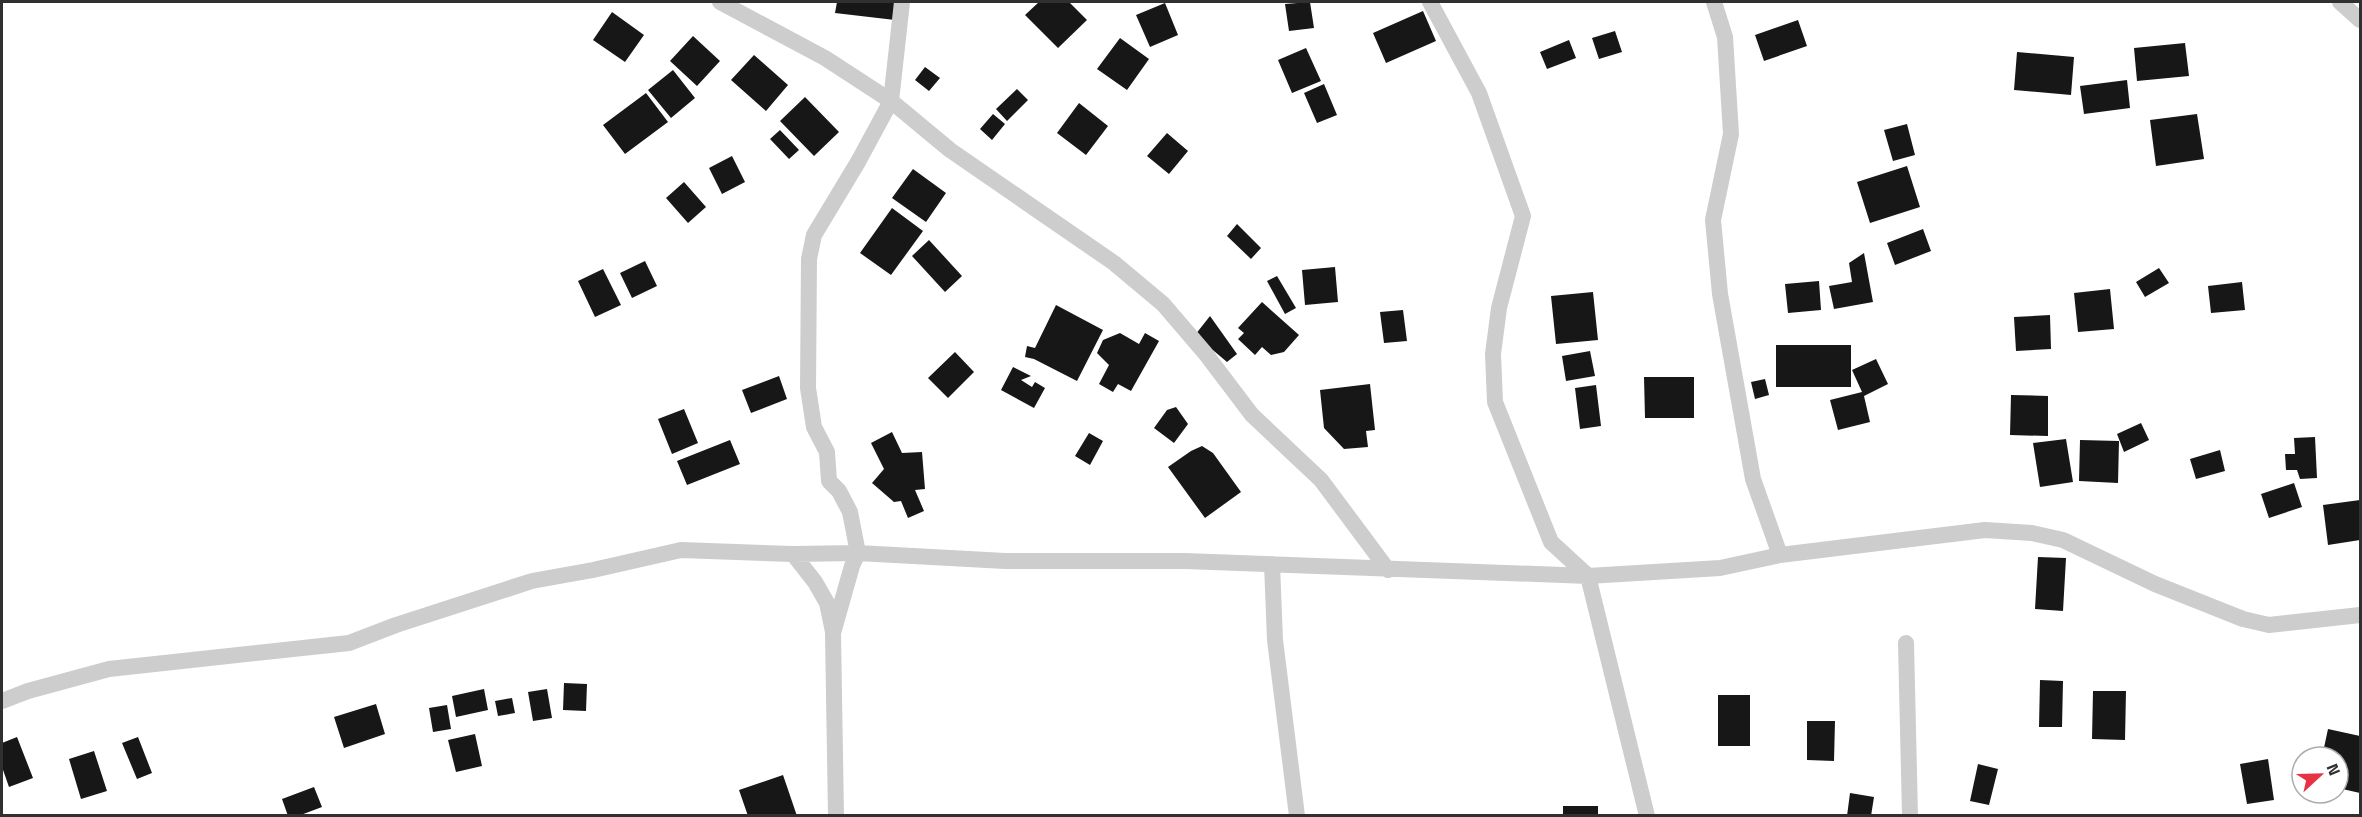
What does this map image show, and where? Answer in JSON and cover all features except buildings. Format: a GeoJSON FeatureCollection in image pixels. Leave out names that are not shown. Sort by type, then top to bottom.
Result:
{"type":"FeatureCollection","features":[{"type":"Feature","properties":{"kind":"street"},"geometry":{"type":"LineString","coordinates":[[720,2],[825,58],[891,100],[951,150],[1114,264],[1163,304],[1205,353],[1251,415],[1321,480],[1388,570]]}},
{"type":"Feature","properties":{"kind":"street"},"geometry":{"type":"LineString","coordinates":[[833,633],[852,566],[858,553],[850,512],[839,491],[829,481],[827,452],[814,427],[808,388],[809,259],[814,235],[858,162],[891,100],[902,2]]}},
{"type":"Feature","properties":{"kind":"street"},"geometry":{"type":"LineString","coordinates":[[1430,2],[1479,93],[1523,216],[1499,308],[1493,354],[1495,402],[1551,542],[1588,576],[1647,816]]}},
{"type":"Feature","properties":{"kind":"street"},"geometry":{"type":"LineString","coordinates":[[1714,2],[1725,37],[1731,134],[1713,220],[1720,294],[1753,479],[1780,555]]}},
{"type":"Feature","properties":{"kind":"street"},"geometry":{"type":"LineString","coordinates":[[2340,2],[2361,20]]}},
{"type":"Feature","properties":{"kind":"street"},"geometry":{"type":"LineString","coordinates":[[2,701],[28,691],[109,669],[349,643],[396,624],[532,581],[681,550],[793,554],[858,553],[1005,561],[1185,561],[1388,570],[1534,572],[1588,576],[1720,568],[1780,555],[1985,530],[2032,533],[2063,540],[2155,584],[2243,619],[2269,625],[2361,615]]}},
{"type":"Feature","properties":{"kind":"street"},"geometry":{"type":"LineString","coordinates":[[793,554],[815,582],[827,603],[833,633],[836,816]]}},
{"type":"Feature","properties":{"kind":"street"},"geometry":{"type":"LineString","coordinates":[[1272,564],[1275,640],[1297,816]]}},
{"type":"Feature","properties":{"kind":"street"},"geometry":{"type":"LineString","coordinates":[[1906,643],[1910,816]]}}]}
